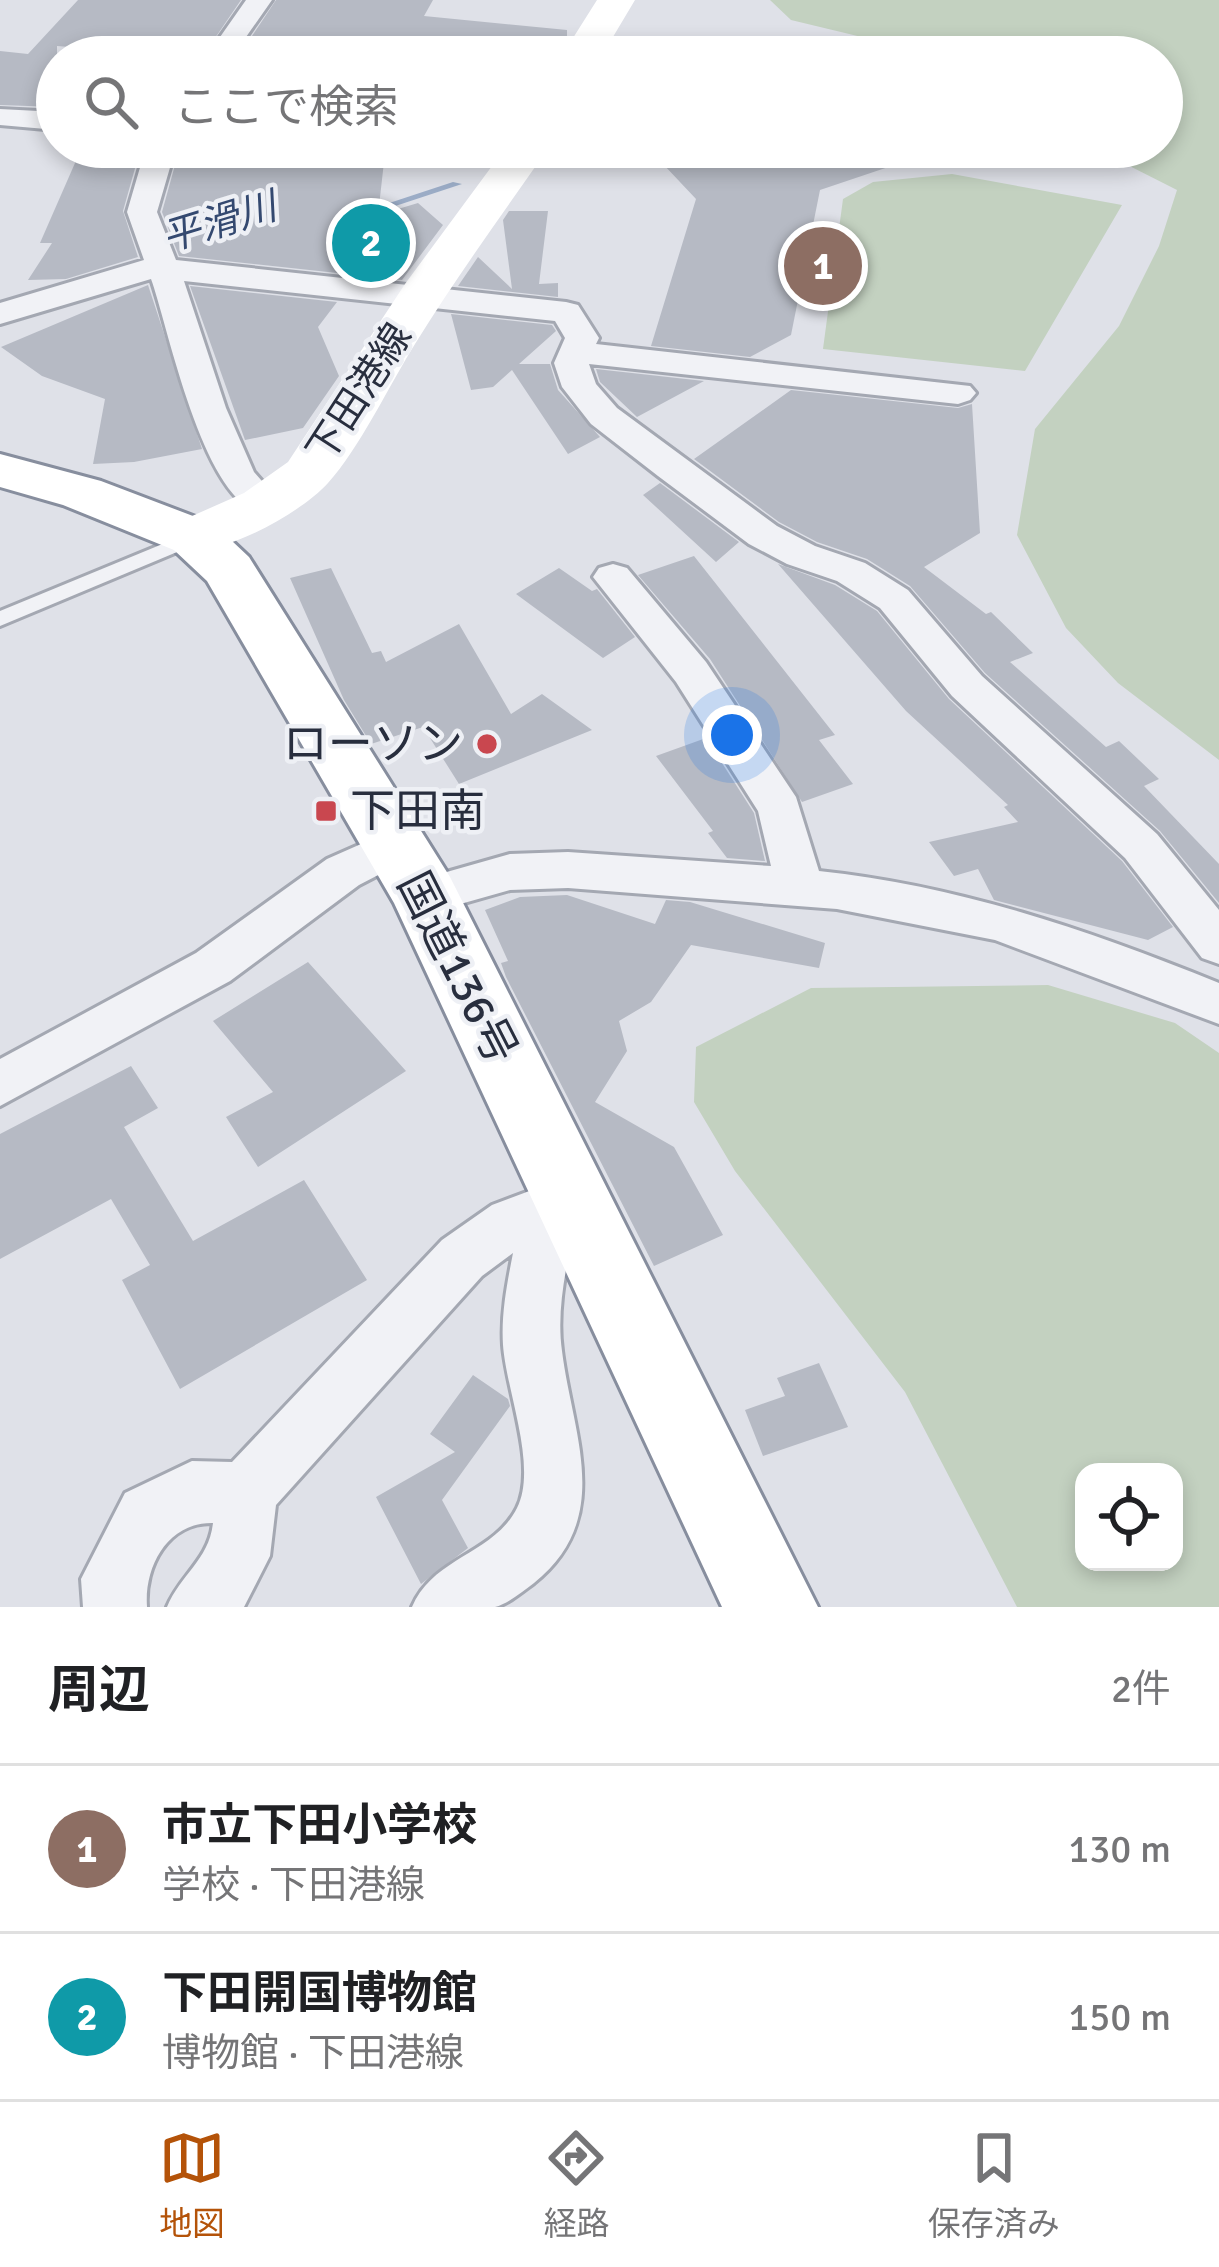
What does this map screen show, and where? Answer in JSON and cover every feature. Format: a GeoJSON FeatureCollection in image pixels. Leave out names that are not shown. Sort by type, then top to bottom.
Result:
{"type":"FeatureCollection","features":[{"type":"Feature","properties":{"kind":"main road"},"geometry":{"type":"LineString","coordinates":[[594,36],[616,0]]}},
{"type":"Feature","properties":{"kind":"main road","name":"下田港線"},"geometry":{"type":"LineString","coordinates":[[194,537],[264,505],[308,472],[422,294],[513,168]]}},
{"type":"Feature","properties":{"kind":"main road","name":"国道136号"},"geometry":{"type":"LineString","coordinates":[[0,470],[82,493],[194,537],[229,570],[410,871],[561,1204],[771,1607]]}},
{"type":"Feature","properties":{"kind":"street"},"geometry":{"type":"LineString","coordinates":[[233,36],[259,0]]}},
{"type":"Feature","properties":{"kind":"street"},"geometry":{"type":"LineString","coordinates":[[0,117],[36,120]]}},
{"type":"Feature","properties":{"kind":"street"},"geometry":{"type":"LineString","coordinates":[[155,168],[142,212],[159,266],[237,476],[264,505]]}},
{"type":"Feature","properties":{"kind":"street"},"geometry":{"type":"LineString","coordinates":[[0,314],[159,266],[209,276],[566,312],[582,338],[572,354],[580,387],[592,402],[763,535],[801,555],[851,572],[894,599],[967,686],[1142,846],[1219,945]]}},
{"type":"Feature","properties":{"kind":"street"},"geometry":{"type":"LineString","coordinates":[[572,354],[612,354],[958,393]]}},
{"type":"Feature","properties":{"kind":"street"},"geometry":{"type":"LineString","coordinates":[[613,577],[691,672],[780,809],[800,890]]}},
{"type":"Feature","properties":{"kind":"street"},"geometry":{"type":"LineString","coordinates":[[0,1084],[213,968],[343,872],[568,869],[922,904],[995,921],[1127,964],[1219,1004]]}},
{"type":"Feature","properties":{"kind":"street"},"geometry":{"type":"LineString","coordinates":[[199,1607],[227,1581],[246,1542],[245,1493],[462,1258],[512,1223],[561,1204]]}},
{"type":"Feature","properties":{"kind":"street"},"geometry":{"type":"LineString","coordinates":[[444,1607],[538,1534],[552,1503],[551,1466],[530,1333],[561,1204]]}},
{"type":"Feature","properties":{"kind":"street"},"geometry":{"type":"LineString","coordinates":[[115,1607],[113,1579],[147,1515],[192,1492],[245,1493]]}},
{"type":"Feature","properties":{"kind":"lane"},"geometry":{"type":"LineString","coordinates":[[0,619],[194,537]]}},
{"type":"Feature","properties":{"kind":"green space"},"geometry":{"type":"Polygon","coordinates":[[[770,0],[1219,0],[1219,760],[1118,683],[1066,628],[1017,535],[1035,429],[1119,326],[1159,246],[1177,190],[1134,168],[1183,168],[1183,36],[857,36],[791,20],[770,0]]]}},
{"type":"Feature","properties":{"kind":"green space"},"geometry":{"type":"Polygon","coordinates":[[[952,174],[1122,205],[1025,371],[823,349],[843,199],[873,182],[952,174]]]}},
{"type":"Feature","properties":{"kind":"green space"},"geometry":{"type":"Polygon","coordinates":[[[1048,985],[1175,1023],[1219,1053],[1219,1607],[1017,1607],[905,1392],[735,1171],[694,1102],[696,1047],[811,988],[1048,985]]]}},
{"type":"Feature","properties":{"kind":"building"},"geometry":{"type":"Polygon","coordinates":[[[78,0],[241,0],[216,36],[45,36],[78,0]]]}},
{"type":"Feature","properties":{"kind":"building"},"geometry":{"type":"Polygon","coordinates":[[[276,0],[433,0],[424,16],[567,30],[567,36],[252,36],[276,0]]]}},
{"type":"Feature","properties":{"kind":"building"},"geometry":{"type":"Polygon","coordinates":[[[36,45],[36,106],[0,105],[0,51],[28,54],[36,45]]]}},
{"type":"Feature","properties":{"kind":"building"},"geometry":{"type":"Polygon","coordinates":[[[73,168],[135,168],[123,211],[138,257],[66,279],[28,280],[52,243],[40,243],[73,168]]]}},
{"type":"Feature","properties":{"kind":"building"},"geometry":{"type":"Polygon","coordinates":[[[174,168],[383,168],[378,215],[418,203],[443,225],[402,280],[179,256],[162,212],[174,168]]]}},
{"type":"Feature","properties":{"kind":"building"},"geometry":{"type":"Polygon","coordinates":[[[667,168],[885,168],[820,190],[791,335],[750,357],[651,346],[696,199],[667,168]]]}},
{"type":"Feature","properties":{"kind":"building"},"geometry":{"type":"Polygon","coordinates":[[[509,211],[548,211],[539,284],[558,283],[558,297],[458,286],[478,257],[512,289],[503,220],[509,211]]]}},
{"type":"Feature","properties":{"kind":"building"},"geometry":{"type":"Polygon","coordinates":[[[148,285],[202,449],[134,462],[93,464],[105,399],[42,376],[1,347],[148,285]]]}},
{"type":"Feature","properties":{"kind":"building"},"geometry":{"type":"Polygon","coordinates":[[[190,286],[337,302],[318,327],[339,376],[303,428],[245,440],[190,286]]]}},
{"type":"Feature","properties":{"kind":"building"},"geometry":{"type":"Polygon","coordinates":[[[451,314],[552,325],[556,331],[519,364],[550,364],[558,390],[600,437],[568,454],[512,370],[493,387],[471,390],[451,314]]]}},
{"type":"Feature","properties":{"kind":"building"},"geometry":{"type":"Polygon","coordinates":[[[596,369],[704,381],[637,417],[600,382],[596,369]]]}},
{"type":"Feature","properties":{"kind":"building"},"geometry":{"type":"Polygon","coordinates":[[[791,390],[958,408],[972,404],[980,533],[924,567],[986,614],[991,612],[1033,653],[1010,662],[1106,747],[1119,741],[1159,779],[1144,786],[1219,864],[1219,903],[1160,831],[985,673],[910,586],[867,559],[817,542],[779,522],[694,459],[791,390]]]}},
{"type":"Feature","properties":{"kind":"building"},"geometry":{"type":"Polygon","coordinates":[[[660,483],[739,542],[716,562],[643,495],[660,483]]]}},
{"type":"Feature","properties":{"kind":"building"},"geometry":{"type":"Polygon","coordinates":[[[694,556],[835,735],[819,740],[853,784],[802,802],[710,659],[638,575],[694,556]]]}},
{"type":"Feature","properties":{"kind":"building"},"geometry":{"type":"Polygon","coordinates":[[[778,564],[835,585],[877,611],[949,699],[1122,861],[1173,927],[1148,940],[994,900],[978,869],[954,876],[929,842],[1018,822],[1004,807],[1008,805],[906,711],[778,564]]]}},
{"type":"Feature","properties":{"kind":"building"},"geometry":{"type":"Polygon","coordinates":[[[331,568],[372,653],[381,651],[386,662],[459,624],[511,714],[542,694],[592,730],[459,784],[423,727],[371,744],[344,700],[290,578],[331,568]]]}},
{"type":"Feature","properties":{"kind":"building"},"geometry":{"type":"Polygon","coordinates":[[[559,568],[592,591],[597,589],[635,637],[603,658],[516,594],[559,568]]]}},
{"type":"Feature","properties":{"kind":"building"},"geometry":{"type":"Polygon","coordinates":[[[706,738],[754,813],[765,861],[727,858],[708,833],[713,831],[656,756],[706,738]]]}},
{"type":"Feature","properties":{"kind":"building"},"geometry":{"type":"Polygon","coordinates":[[[567,895],[655,924],[666,900],[690,902],[825,943],[819,968],[691,945],[651,1002],[619,1021],[627,1051],[595,1102],[674,1147],[723,1235],[654,1266],[506,977],[501,963],[508,961],[485,910],[520,897],[567,895]]]}},
{"type":"Feature","properties":{"kind":"building"},"geometry":{"type":"Polygon","coordinates":[[[308,962],[406,1071],[258,1167],[226,1117],[273,1092],[213,1021],[308,962]]]}},
{"type":"Feature","properties":{"kind":"building"},"geometry":{"type":"Polygon","coordinates":[[[131,1066],[158,1108],[124,1127],[193,1241],[304,1180],[367,1280],[180,1389],[122,1280],[150,1265],[111,1199],[0,1259],[0,1134],[131,1066]]]}},
{"type":"Feature","properties":{"kind":"building"},"geometry":{"type":"Polygon","coordinates":[[[819,1363],[848,1427],[763,1456],[745,1410],[785,1396],[777,1378],[819,1363]]]}},
{"type":"Feature","properties":{"kind":"building"},"geometry":{"type":"Polygon","coordinates":[[[473,1375],[508,1399],[510,1406],[442,1500],[468,1548],[421,1584],[376,1497],[455,1452],[430,1434],[473,1375]]]}},
{"type":"Feature","properties":{"kind":"waterway","name":"平滑川"},"geometry":{"type":"LineString","coordinates":[[364,213],[457,184]]}},
{"type":"Feature","properties":{"kind":"place","name":"下田開国博物館"},"geometry":{"type":"Point","coordinates":[371,243]}},
{"type":"Feature","properties":{"kind":"place","name":"市立下田小学校"},"geometry":{"type":"Point","coordinates":[823,266]}},
{"type":"Feature","properties":{"kind":"place","name":"ローソン"},"geometry":{"type":"Point","coordinates":[487,744]}},
{"type":"Feature","properties":{"kind":"place","name":"下田南"},"geometry":{"type":"Point","coordinates":[326,811]}}]}
